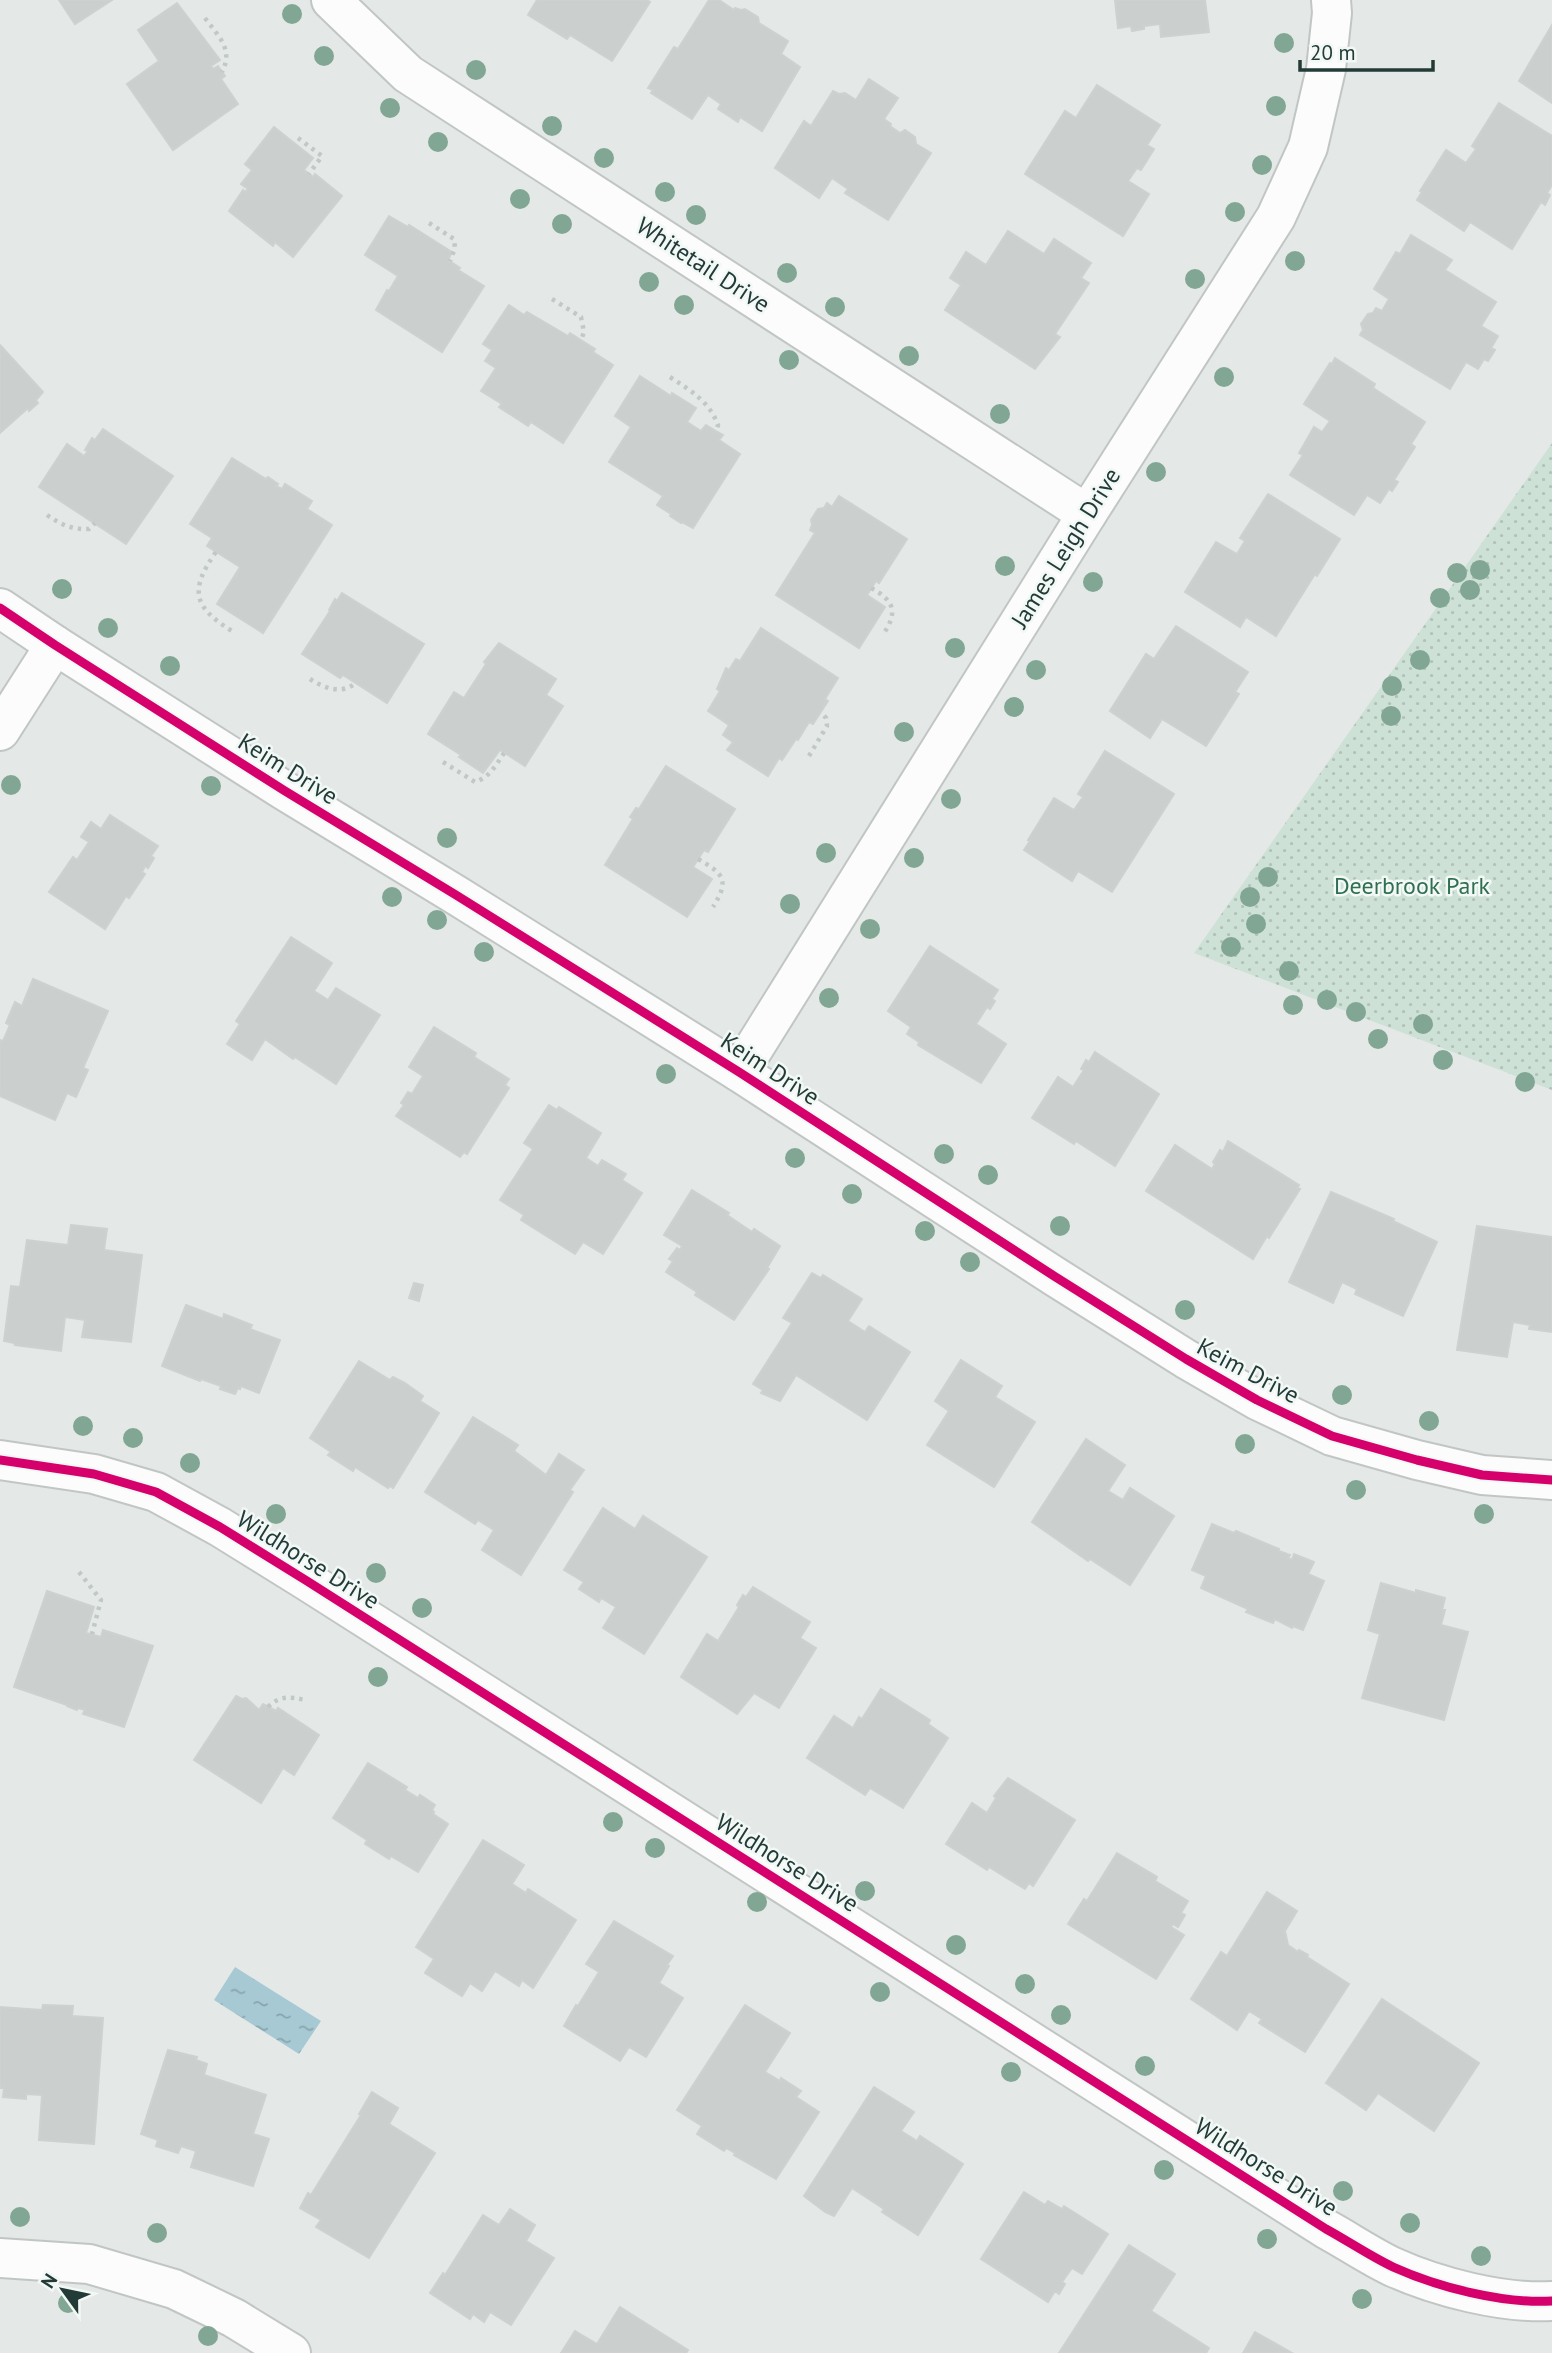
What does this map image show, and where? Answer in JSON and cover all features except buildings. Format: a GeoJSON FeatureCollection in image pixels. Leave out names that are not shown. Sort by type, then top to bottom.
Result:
{"type":"FeatureCollection","features":[{"type":"Feature","properties":{"kind":"street","name":"Whitetail Drive"},"geometry":{"type":"LineString","coordinates":[[331,0],[408,74],[1087,514]]}},
{"type":"Feature","properties":{"kind":"street","name":"James Leigh Drive"},"geometry":{"type":"LineString","coordinates":[[739,1072],[1087,514],[1276,218],[1311,134],[1326,69],[1331,0]]}},
{"type":"Feature","properties":{"kind":"street","name":"Keim Drive"},"geometry":{"type":"LineString","coordinates":[[0,608],[285,791],[739,1072],[1054,1276],[1257,1400],[1332,1436],[1417,1461],[1482,1475],[1552,1480]]}},
{"type":"Feature","properties":{"kind":"street"},"geometry":{"type":"LineString","coordinates":[[0,730],[55,645]]}},
{"type":"Feature","properties":{"kind":"street","name":"Wildhorse Drive"},"geometry":{"type":"LineString","coordinates":[[0,1460],[94,1474],[156,1492],[318,1588],[1326,2229],[1393,2267],[1463,2291],[1530,2302],[1552,2301]]}},
{"type":"Feature","properties":{"kind":"street"},"geometry":{"type":"LineString","coordinates":[[0,2258],[89,2264],[174,2289],[234,2318],[291,2353]]}},
{"type":"Feature","properties":{"kind":"path"},"geometry":{"type":"LineString","coordinates":[[205,18],[226,48],[222,72]]}},
{"type":"Feature","properties":{"kind":"path"},"geometry":{"type":"LineString","coordinates":[[298,138],[322,156],[309,174]]}},
{"type":"Feature","properties":{"kind":"path"},"geometry":{"type":"LineString","coordinates":[[429,223],[454,239],[456,248],[450,261]]}},
{"type":"Feature","properties":{"kind":"path"},"geometry":{"type":"LineString","coordinates":[[552,299],[581,317],[584,332],[581,340]]}},
{"type":"Feature","properties":{"kind":"path"},"geometry":{"type":"LineString","coordinates":[[670,377],[702,398],[713,411],[719,425],[716,431]]}},
{"type":"Feature","properties":{"kind":"path"},"geometry":{"type":"LineString","coordinates":[[47,515],[60,524],[77,529],[89,529],[95,523]]}},
{"type":"Feature","properties":{"kind":"path"},"geometry":{"type":"LineString","coordinates":[[216,552],[201,577],[200,600],[213,619],[232,631]]}},
{"type":"Feature","properties":{"kind":"path"},"geometry":{"type":"LineString","coordinates":[[871,588],[888,600],[892,609],[893,620],[884,634]]}},
{"type":"Feature","properties":{"kind":"path"},"geometry":{"type":"LineString","coordinates":[[310,679],[323,688],[338,690],[349,688],[356,683]]}},
{"type":"Feature","properties":{"kind":"path"},"geometry":{"type":"LineString","coordinates":[[809,756],[827,726],[821,712]]}},
{"type":"Feature","properties":{"kind":"path"},"geometry":{"type":"LineString","coordinates":[[443,762],[475,782],[490,773],[504,752]]}},
{"type":"Feature","properties":{"kind":"path"},"geometry":{"type":"LineString","coordinates":[[698,859],[715,869],[723,879],[724,889],[713,906]]}},
{"type":"Feature","properties":{"kind":"path"},"geometry":{"type":"LineString","coordinates":[[79,1572],[101,1600],[92,1634]]}},
{"type":"Feature","properties":{"kind":"path"},"geometry":{"type":"LineString","coordinates":[[268,1707],[285,1696],[306,1700]]}},
{"type":"Feature","properties":{"kind":"green space","name":"Deerbrook Park"},"geometry":{"type":"Polygon","coordinates":[[[1552,443],[1552,1090],[1194,953],[1552,443]]]}},
{"type":"Feature","properties":{"kind":"water"},"geometry":{"type":"Polygon","coordinates":[[[235,1967],[321,2021],[299,2054],[214,2000],[235,1967]]]}},
{"type":"Feature","properties":{"kind":"cycle path"},"geometry":{"type":"LineString","coordinates":[[0,608],[285,791],[739,1072],[1054,1276],[1257,1400],[1332,1436],[1417,1460],[1482,1475],[1552,1480]]}},
{"type":"Feature","properties":{"kind":"cycle path"},"geometry":{"type":"LineString","coordinates":[[0,1460],[94,1474],[156,1492],[220,1527],[307,1581],[1367,2253],[1410,2274],[1471,2293],[1513,2300],[1552,2301]]}}]}
